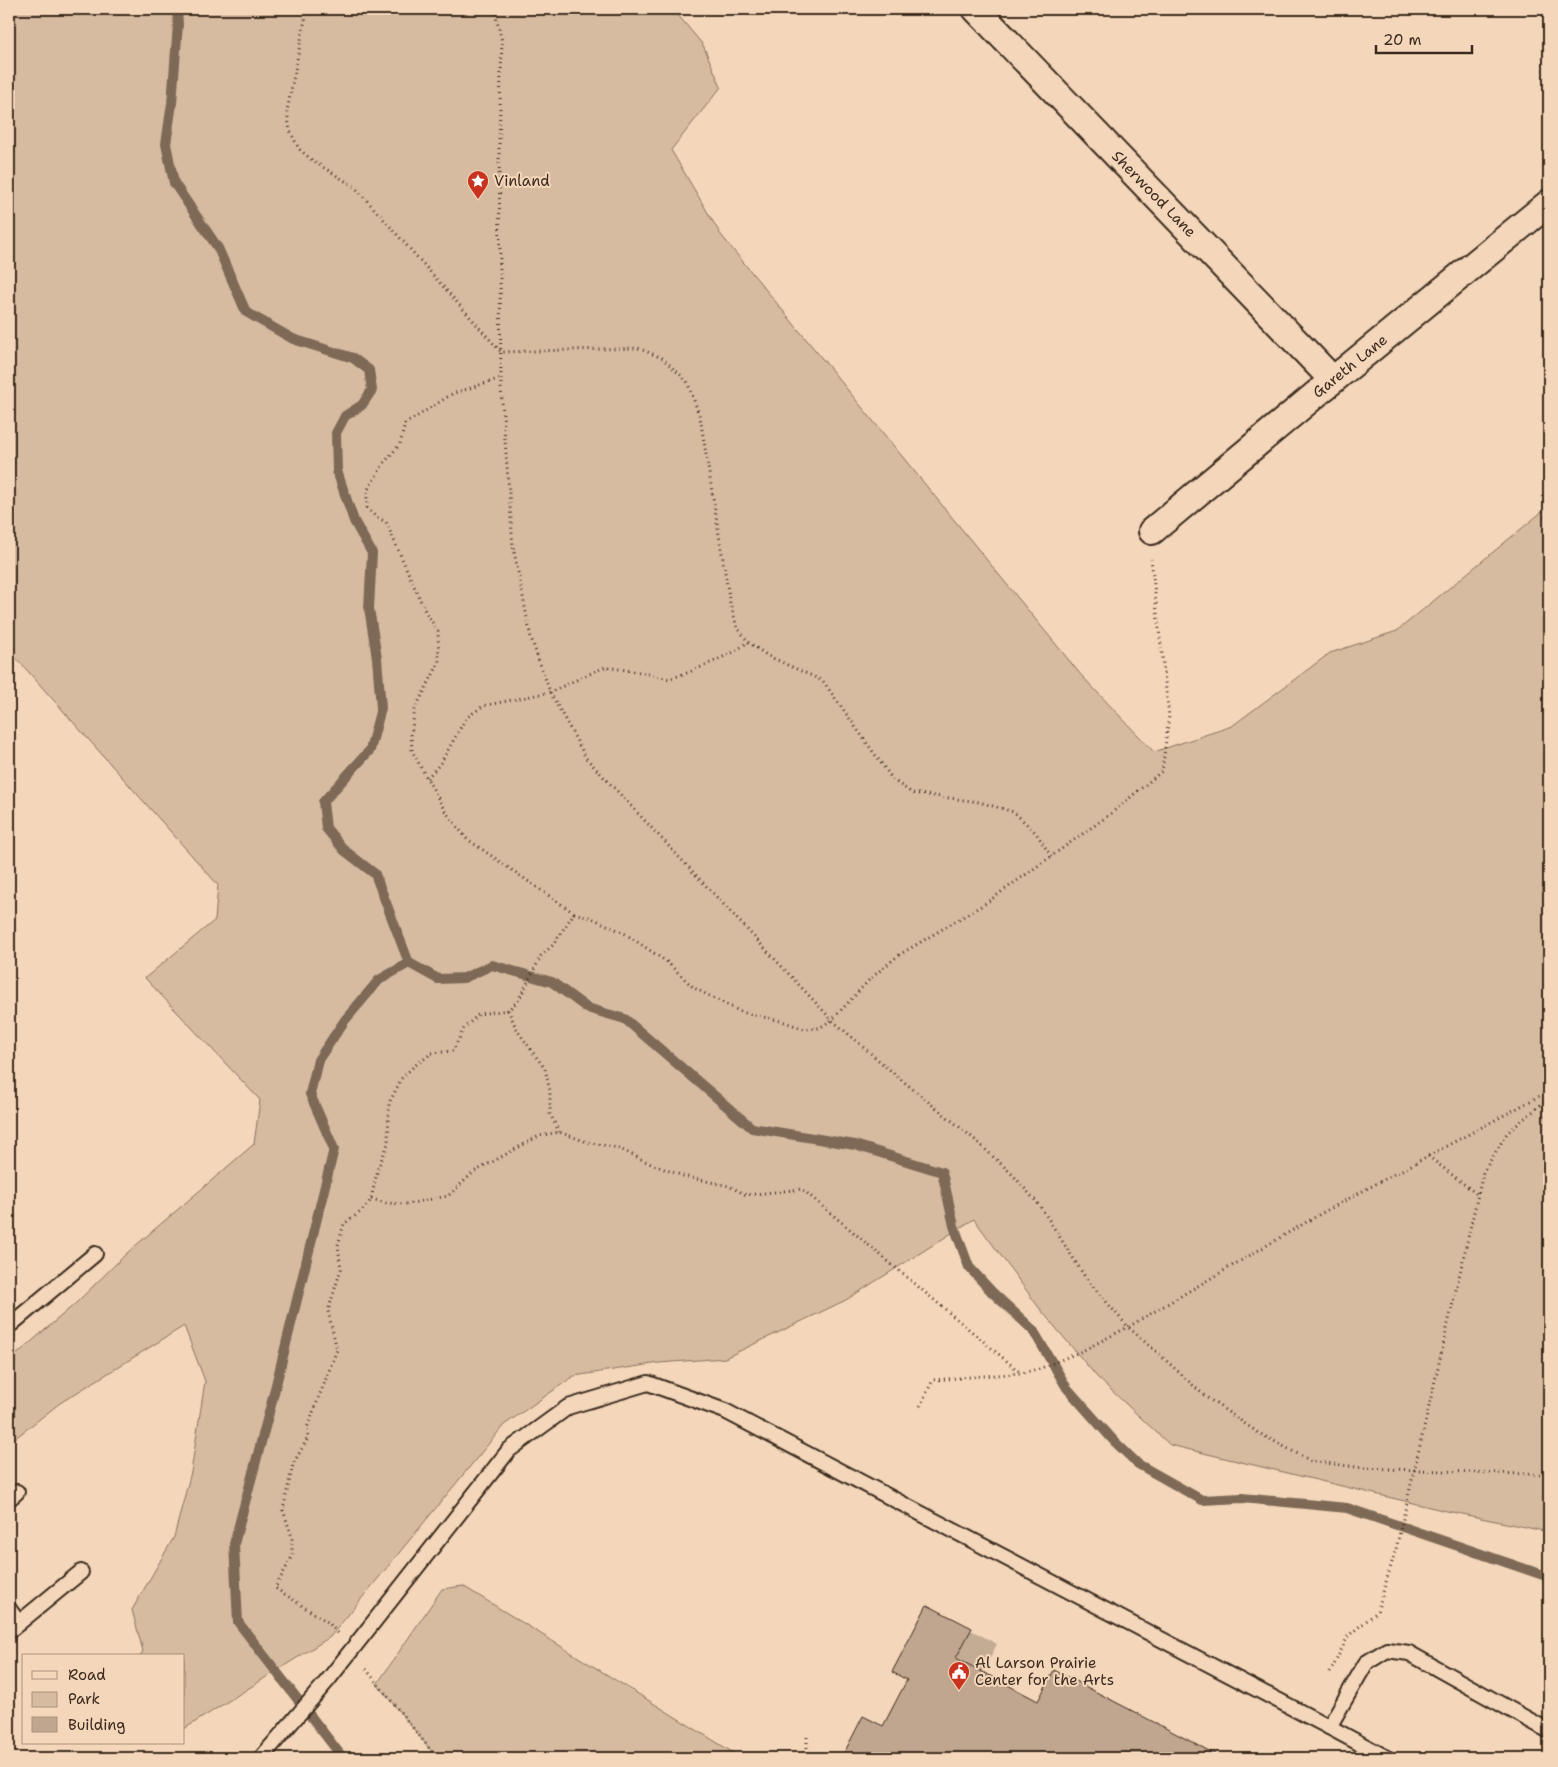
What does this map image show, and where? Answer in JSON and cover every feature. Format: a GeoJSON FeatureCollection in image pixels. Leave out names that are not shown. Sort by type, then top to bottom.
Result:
{"type":"FeatureCollection","features":[{"type":"Feature","properties":{"kind":"street","name":"Sherwood Lane"},"geometry":{"type":"LineString","coordinates":[[976,9],[1333,380]]}},
{"type":"Feature","properties":{"kind":"street","name":"Gareth Lane"},"geometry":{"type":"LineString","coordinates":[[1152,531],[1549,203]]}},
{"type":"Feature","properties":{"kind":"lane"},"geometry":{"type":"LineString","coordinates":[[9,1326],[95,1254]]}},
{"type":"Feature","properties":{"kind":"lane"},"geometry":{"type":"LineString","coordinates":[[261,1758],[328,1680],[509,1450],[568,1407],[648,1383],[725,1411],[1387,1758]]}},
{"type":"Feature","properties":{"kind":"lane"},"geometry":{"type":"LineString","coordinates":[[9,1610],[14,1627],[81,1572]]}},
{"type":"Feature","properties":{"kind":"lane"},"geometry":{"type":"LineString","coordinates":[[1329,1727],[1366,1663],[1387,1650],[1410,1653],[1549,1731]]}},
{"type":"Feature","properties":{"kind":"path"},"geometry":{"type":"LineString","coordinates":[[307,9],[287,111],[290,132],[299,149],[355,188],[501,352],[638,348],[662,358],[687,381],[700,417],[730,603],[737,626],[748,642],[768,656],[823,681],[893,780],[912,793],[979,802],[1014,812],[1036,833],[1051,856]]}},
{"type":"Feature","properties":{"kind":"path"},"geometry":{"type":"LineString","coordinates":[[494,9],[502,41],[499,142],[501,378],[513,546],[531,638],[550,692],[586,758],[832,1020],[973,1138],[1013,1175],[1040,1206],[1085,1277],[1128,1328],[1206,1397],[1257,1432],[1310,1460],[1364,1468],[1549,1475]]}},
{"type":"Feature","properties":{"kind":"path"},"geometry":{"type":"LineString","coordinates":[[501,378],[452,394],[405,424],[400,444],[384,463],[367,491],[367,508],[386,522],[425,611],[438,632],[439,663],[415,709],[411,734],[412,751],[445,811],[466,839],[574,913],[592,918],[624,933],[667,962],[694,988],[741,1012],[785,1022],[804,1029],[819,1028],[832,1020],[872,978],[900,955],[986,903],[1109,815],[1162,771],[1169,716],[1151,567],[1152,531]]}},
{"type":"Feature","properties":{"kind":"path"},"geometry":{"type":"LineString","coordinates":[[427,778],[440,764],[466,718],[483,706],[550,692],[605,667],[640,672],[669,679],[695,670],[734,652],[748,642]]}},
{"type":"Feature","properties":{"kind":"path"},"geometry":{"type":"LineString","coordinates":[[438,1758],[329,1623],[275,1588],[292,1557],[292,1538],[283,1510],[293,1464],[308,1438],[307,1428],[336,1350],[328,1311],[342,1269],[338,1245],[344,1224],[369,1204],[371,1200],[378,1168],[388,1144],[389,1103],[402,1078],[413,1067],[432,1053],[453,1051],[464,1028],[479,1014],[508,1010],[518,1002],[541,956],[574,913]]}},
{"type":"Feature","properties":{"kind":"path"},"geometry":{"type":"LineString","coordinates":[[508,1010],[517,1030],[545,1069],[550,1090],[550,1114],[559,1132]]}},
{"type":"Feature","properties":{"kind":"path"},"geometry":{"type":"LineString","coordinates":[[920,1406],[933,1380],[1039,1370],[1128,1328],[1322,1213],[1549,1091]]}},
{"type":"Feature","properties":{"kind":"path"},"geometry":{"type":"LineString","coordinates":[[1327,1680],[1348,1636],[1377,1612],[1396,1548],[1483,1173],[1507,1134],[1549,1098]]}},
{"type":"Feature","properties":{"kind":"path"},"geometry":{"type":"LineString","coordinates":[[371,1200],[407,1204],[448,1196],[474,1172],[538,1136],[559,1132],[587,1142],[618,1148],[651,1164],[684,1176],[729,1186],[746,1195],[802,1189],[1021,1373]]}},
{"type":"Feature","properties":{"kind":"path"},"geometry":{"type":"LineString","coordinates":[[1428,1156],[1478,1195]]}},
{"type":"Feature","properties":{"kind":"path"},"geometry":{"type":"LineString","coordinates":[[807,1737],[807,1758]]}},
{"type":"Feature","properties":{"kind":"green space"},"geometry":{"type":"Polygon","coordinates":[[[9,9],[673,9],[703,45],[721,87],[671,150],[721,235],[1081,675],[1154,752],[1232,726],[1330,653],[1397,631],[1549,506],[1549,1532],[1442,1510],[1170,1445],[1097,1377],[1040,1309],[974,1219],[846,1300],[725,1358],[659,1363],[574,1376],[504,1425],[330,1637],[185,1728],[185,1654],[141,1654],[143,1651],[132,1610],[174,1537],[191,1472],[205,1381],[184,1326],[60,1403],[9,1443],[9,1361],[76,1303],[127,1253],[254,1144],[260,1100],[145,978],[215,920],[218,885],[9,650],[9,9]]]}},
{"type":"Feature","properties":{"kind":"green space"},"geometry":{"type":"Polygon","coordinates":[[[463,1586],[742,1758],[437,1758],[377,1684],[442,1589],[463,1586]]]}},
{"type":"Feature","properties":{"kind":"building","name":"Al Larson Prairie Center for the Arts"},"geometry":{"type":"Polygon","coordinates":[[[927,1605],[972,1628],[956,1658],[1038,1701],[1054,1670],[1215,1754],[1213,1758],[842,1757],[863,1716],[883,1726],[907,1680],[892,1672],[927,1605]]]}},
{"type":"Feature","properties":{"kind":"waterway"},"geometry":{"type":"LineString","coordinates":[[177,9],[178,24],[172,103],[166,144],[174,183],[218,248],[246,312],[293,339],[353,358],[369,370],[372,390],[362,405],[345,416],[336,433],[337,471],[354,521],[372,553],[369,608],[377,658],[381,708],[370,750],[323,802],[326,828],[344,850],[375,874],[409,963],[438,979],[464,978],[492,965],[552,982],[587,1008],[625,1019],[752,1128],[855,1145],[942,1172],[954,1226],[969,1267],[992,1292],[1033,1330],[1067,1388],[1114,1441],[1138,1464],[1202,1500],[1242,1498],[1347,1508],[1549,1577]]}},
{"type":"Feature","properties":{"kind":"waterway"},"geometry":{"type":"LineString","coordinates":[[343,1758],[238,1622],[234,1544],[272,1401],[334,1149],[310,1094],[318,1060],[345,1020],[379,980],[409,963]]}},
{"type":"Feature","properties":{"kind":"place","name":"Vinland"},"geometry":{"type":"Point","coordinates":[478,200]}},
{"type":"Feature","properties":{"kind":"place","name":"Al Larson Prairie Center for the Arts"},"geometry":{"type":"Point","coordinates":[959,1691]}}]}
